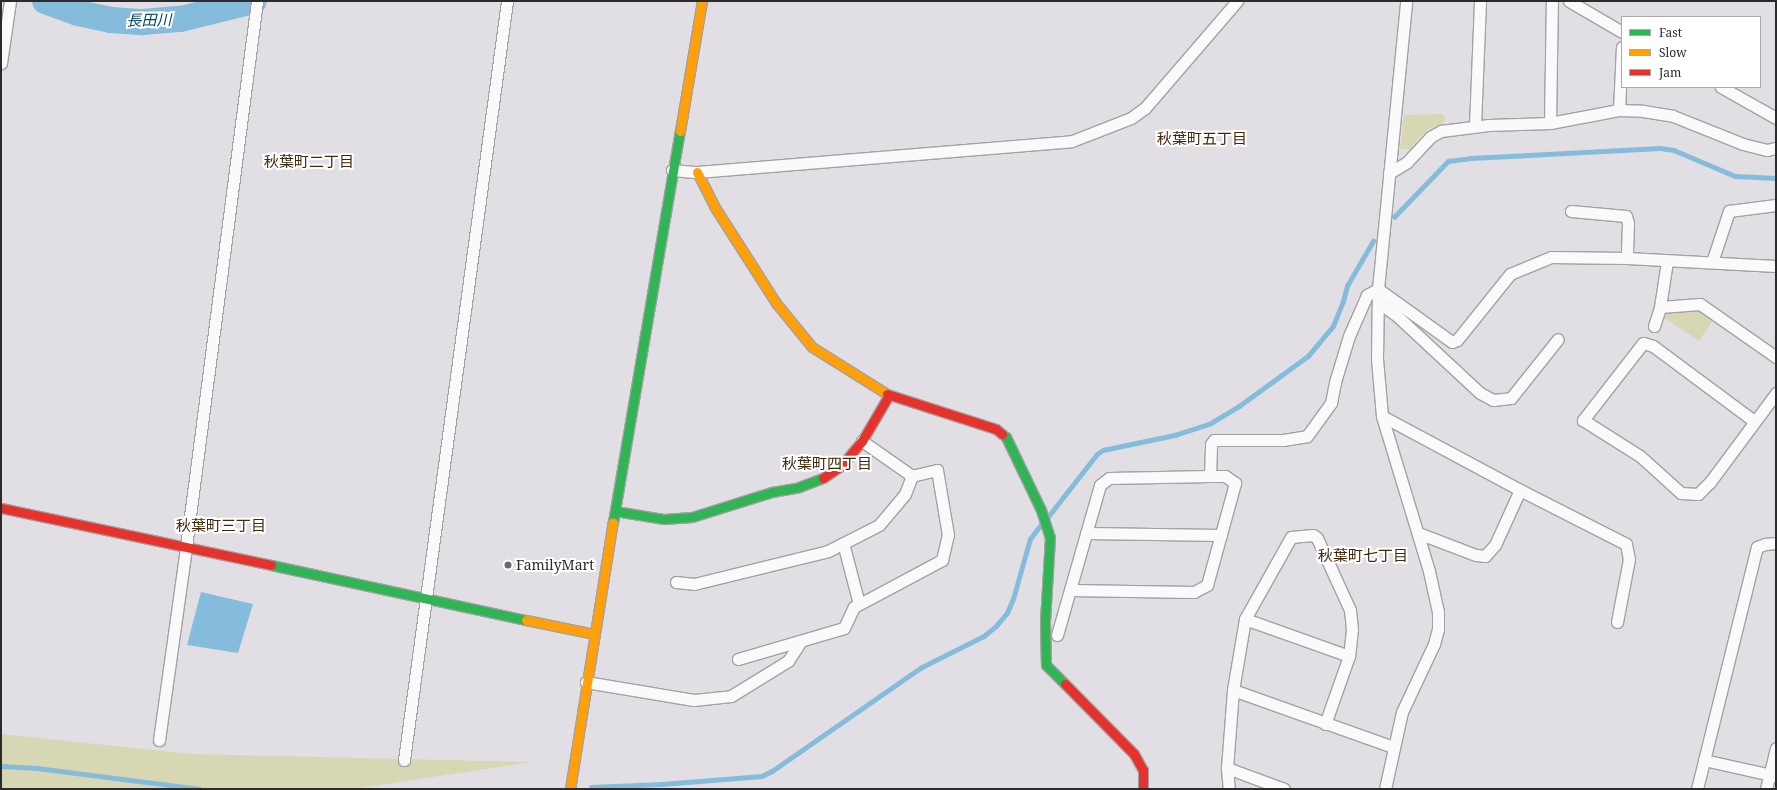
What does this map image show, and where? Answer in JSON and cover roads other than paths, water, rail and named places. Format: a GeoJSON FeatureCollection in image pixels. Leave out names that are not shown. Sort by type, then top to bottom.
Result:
{"type":"FeatureCollection","features":[{"type":"Feature","properties":{"kind":"street"},"geometry":{"type":"LineString","coordinates":[[1,63],[10,1]]}},
{"type":"Feature","properties":{"kind":"street"},"geometry":{"type":"LineString","coordinates":[[404,760],[507,1]]}},
{"type":"Feature","properties":{"kind":"street"},"geometry":{"type":"LineString","coordinates":[[570,789],[594,634],[702,1]]}},
{"type":"Feature","properties":{"kind":"street"},"geometry":{"type":"LineString","coordinates":[[672,170],[697,172],[1072,141],[1131,118],[1144,108],[1237,1]]}},
{"type":"Feature","properties":{"kind":"street"},"geometry":{"type":"LineString","coordinates":[[1385,789],[1393,747],[1402,712],[1434,644],[1438,629],[1437,605],[1429,570],[1382,416],[1377,359],[1378,289],[1406,1]]}},
{"type":"Feature","properties":{"kind":"street"},"geometry":{"type":"LineString","coordinates":[[1475,126],[1480,1]]}},
{"type":"Feature","properties":{"kind":"street"},"geometry":{"type":"LineString","coordinates":[[1550,123],[1552,1]]}},
{"type":"Feature","properties":{"kind":"street"},"geometry":{"type":"LineString","coordinates":[[1569,1],[1621,31]]}},
{"type":"Feature","properties":{"kind":"street"},"geometry":{"type":"LineString","coordinates":[[159,740],[186,547],[256,4]]}},
{"type":"Feature","properties":{"kind":"street"},"geometry":{"type":"LineString","coordinates":[[1619,110],[1621,68]]}},
{"type":"Feature","properties":{"kind":"street"},"geometry":{"type":"LineString","coordinates":[[1723,88],[1776,118]]}},
{"type":"Feature","properties":{"kind":"street"},"geometry":{"type":"LineString","coordinates":[[1389,173],[1407,162],[1430,136],[1441,131],[1475,126],[1550,123],[1619,110],[1643,111],[1673,116],[1743,144],[1767,150],[1776,148]]}},
{"type":"Feature","properties":{"kind":"street"},"geometry":{"type":"LineString","coordinates":[[697,172],[714,206],[776,303],[812,347],[889,395],[996,429],[1006,437],[1012,446],[1041,510],[1050,544],[1045,622],[1046,665],[1134,754],[1143,770],[1142,789]]}},
{"type":"Feature","properties":{"kind":"street"},"geometry":{"type":"LineString","coordinates":[[1712,262],[1729,211],[1776,205]]}},
{"type":"Feature","properties":{"kind":"street"},"geometry":{"type":"LineString","coordinates":[[1571,211],[1626,216],[1628,223],[1626,258]]}},
{"type":"Feature","properties":{"kind":"street"},"geometry":{"type":"LineString","coordinates":[[1378,289],[1452,342],[1457,340],[1510,274],[1551,257],[1626,258],[1667,261],[1775,264]]}},
{"type":"Feature","properties":{"kind":"street"},"geometry":{"type":"LineString","coordinates":[[1654,326],[1660,307],[1667,261]]}},
{"type":"Feature","properties":{"kind":"street"},"geometry":{"type":"LineString","coordinates":[[1210,476],[1211,444],[1214,440],[1283,440],[1308,436],[1331,403],[1335,382],[1349,336],[1367,295],[1378,289]]}},
{"type":"Feature","properties":{"kind":"street"},"geometry":{"type":"LineString","coordinates":[[1378,303],[1395,314],[1480,393],[1494,400],[1511,398],[1558,339]]}},
{"type":"Feature","properties":{"kind":"street"},"geometry":{"type":"LineString","coordinates":[[1660,307],[1700,304],[1776,357]]}},
{"type":"Feature","properties":{"kind":"street"},"geometry":{"type":"LineString","coordinates":[[1754,421],[1652,346],[1643,343],[1583,420],[1640,456],[1681,493],[1698,494],[1710,482],[1776,393]]}},
{"type":"Feature","properties":{"kind":"street"},"geometry":{"type":"LineString","coordinates":[[615,511],[664,519],[692,517],[772,492],[799,488],[818,481],[841,466],[862,441],[889,395]]}},
{"type":"Feature","properties":{"kind":"street"},"geometry":{"type":"LineString","coordinates":[[1382,416],[1520,490],[1626,544],[1629,559],[1617,622]]}},
{"type":"Feature","properties":{"kind":"street"},"geometry":{"type":"LineString","coordinates":[[738,659],[844,628],[854,607],[942,560],[948,535],[937,470],[912,476],[862,441]]}},
{"type":"Feature","properties":{"kind":"street"},"geometry":{"type":"LineString","coordinates":[[676,582],[694,584],[828,551],[879,525],[905,494],[912,476]]}},
{"type":"Feature","properties":{"kind":"street"},"geometry":{"type":"LineString","coordinates":[[1056,635],[1100,485],[1109,478],[1210,476],[1225,476],[1235,483],[1207,585],[1194,592],[1070,590]]}},
{"type":"Feature","properties":{"kind":"street"},"geometry":{"type":"LineString","coordinates":[[1418,533],[1476,555],[1485,556],[1495,545],[1520,490]]}},
{"type":"Feature","properties":{"kind":"street"},"geometry":{"type":"LineString","coordinates":[[1,508],[594,634]]}},
{"type":"Feature","properties":{"kind":"street"},"geometry":{"type":"LineString","coordinates":[[1086,533],[1221,535]]}},
{"type":"Feature","properties":{"kind":"street"},"geometry":{"type":"LineString","coordinates":[[1229,789],[1227,768],[1233,690],[1245,619],[1291,537],[1313,535],[1317,538],[1350,610],[1352,629],[1349,656],[1325,724]]}},
{"type":"Feature","properties":{"kind":"street"},"geometry":{"type":"LineString","coordinates":[[844,543],[859,604]]}},
{"type":"Feature","properties":{"kind":"street"},"geometry":{"type":"LineString","coordinates":[[1697,789],[1757,547],[1765,544],[1776,543]]}},
{"type":"Feature","properties":{"kind":"street"},"geometry":{"type":"LineString","coordinates":[[1245,619],[1349,656]]}},
{"type":"Feature","properties":{"kind":"street"},"geometry":{"type":"LineString","coordinates":[[586,682],[694,700],[731,696],[788,662],[801,640]]}},
{"type":"Feature","properties":{"kind":"street"},"geometry":{"type":"LineString","coordinates":[[1233,690],[1393,747]]}},
{"type":"Feature","properties":{"kind":"street"},"geometry":{"type":"LineString","coordinates":[[1766,789],[1773,775],[1776,748]]}},
{"type":"Feature","properties":{"kind":"street"},"geometry":{"type":"LineString","coordinates":[[1704,760],[1773,775]]}},
{"type":"Feature","properties":{"kind":"street"},"geometry":{"type":"LineString","coordinates":[[1227,768],[1284,789]]}},
{"type":"Feature","properties":{"kind":"water"},"geometry":{"type":"Polygon","coordinates":[[[201,592],[253,604],[238,653],[187,645],[201,592]]]}},
{"type":"Feature","properties":{"kind":"waterway","name":"長田川"},"geometry":{"type":"LineString","coordinates":[[45,1],[78,13],[111,20],[143,22],[181,19],[254,1]]}},
{"type":"Feature","properties":{"kind":"waterway"},"geometry":{"type":"LineString","coordinates":[[1394,217],[1448,161],[1471,158],[1660,148],[1674,150],[1735,176],[1776,178]]}},
{"type":"Feature","properties":{"kind":"waterway"},"geometry":{"type":"LineString","coordinates":[[1047,518],[1097,454],[1103,450],[1175,435],[1211,423],[1239,406],[1308,356],[1333,326],[1347,286],[1373,241]]}},
{"type":"Feature","properties":{"kind":"waterway"},"geometry":{"type":"LineString","coordinates":[[591,787],[662,784],[762,776],[772,771],[920,668],[984,636],[996,626],[1007,613],[1013,599],[1030,539],[1042,523]]}},
{"type":"Feature","properties":{"kind":"waterway"},"geometry":{"type":"LineString","coordinates":[[1,766],[37,768],[200,789]]}},
{"type":"Feature","properties":{"kind":"place","name":"FamilyMart"},"geometry":{"type":"Point","coordinates":[508,565]}},
{"type":"Feature","properties":{"kind":"district","name":"秋葉町五丁目"},"geometry":{"type":"Point","coordinates":[1202,139]}},
{"type":"Feature","properties":{"kind":"district","name":"秋葉町二丁目"},"geometry":{"type":"Point","coordinates":[309,162]}},
{"type":"Feature","properties":{"kind":"district","name":"秋葉町四丁目"},"geometry":{"type":"Point","coordinates":[827,464]}},
{"type":"Feature","properties":{"kind":"district","name":"秋葉町三丁目"},"geometry":{"type":"Point","coordinates":[221,526]}},
{"type":"Feature","properties":{"kind":"district","name":"秋葉町七丁目"},"geometry":{"type":"Point","coordinates":[1363,556]}}]}
